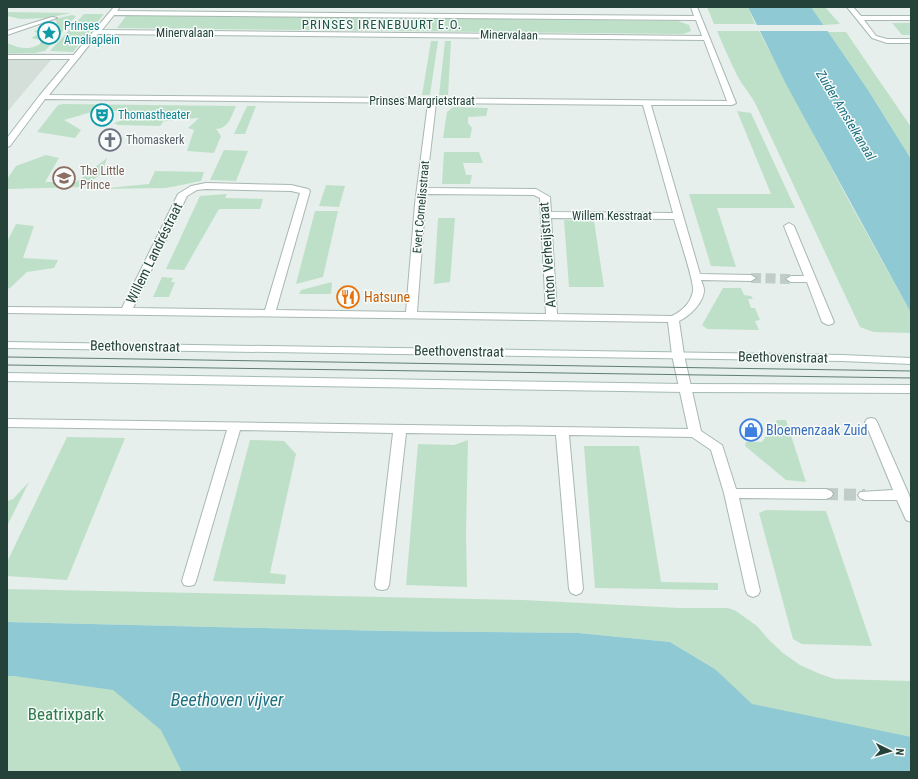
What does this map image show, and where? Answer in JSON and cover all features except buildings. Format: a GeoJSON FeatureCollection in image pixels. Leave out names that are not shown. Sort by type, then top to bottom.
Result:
{"type":"FeatureCollection","features":[{"type":"Feature","properties":{"kind":"street"},"geometry":{"type":"LineString","coordinates":[[694,7],[706,38]]}},
{"type":"Feature","properties":{"kind":"street"},"geometry":{"type":"LineString","coordinates":[[850,7],[874,37],[887,41],[911,41]]}},
{"type":"Feature","properties":{"kind":"street"},"geometry":{"type":"LineString","coordinates":[[7,144],[43,97],[115,10]]}},
{"type":"Feature","properties":{"kind":"street","name":"Minervalaan"},"geometry":{"type":"LineString","coordinates":[[115,10],[698,18]]}},
{"type":"Feature","properties":{"kind":"street"},"geometry":{"type":"LineString","coordinates":[[7,33],[54,18]]}},
{"type":"Feature","properties":{"kind":"street"},"geometry":{"type":"LineString","coordinates":[[858,18],[911,18]]}},
{"type":"Feature","properties":{"kind":"street","name":"Minervalaan"},"geometry":{"type":"LineString","coordinates":[[96,32],[706,38]]}},
{"type":"Feature","properties":{"kind":"street","name":"Prinses Margrietstraat"},"geometry":{"type":"LineString","coordinates":[[43,97],[732,103],[706,38]]}},
{"type":"Feature","properties":{"kind":"street"},"geometry":{"type":"LineString","coordinates":[[7,57],[76,57]]}},
{"type":"Feature","properties":{"kind":"street","name":"Evert Cornelisstraat"},"geometry":{"type":"LineString","coordinates":[[412,314],[422,191],[432,101]]}},
{"type":"Feature","properties":{"kind":"street"},"geometry":{"type":"LineString","coordinates":[[7,310],[412,314],[673,319],[684,315],[693,305],[699,290],[646,102]]}},
{"type":"Feature","properties":{"kind":"street","name":"Willem Landréstraat"},"geometry":{"type":"LineString","coordinates":[[126,312],[183,194],[194,188],[206,186],[292,188],[305,191],[270,313]]}},
{"type":"Feature","properties":{"kind":"street","name":"Anton Verheijstraat"},"geometry":{"type":"LineString","coordinates":[[422,191],[536,192],[545,197],[552,316]]}},
{"type":"Feature","properties":{"kind":"street","name":"Willem Kesstraat"},"geometry":{"type":"LineString","coordinates":[[546,215],[679,216]]}},
{"type":"Feature","properties":{"kind":"street"},"geometry":{"type":"LineString","coordinates":[[789,226],[828,322]]}},
{"type":"Feature","properties":{"kind":"street"},"geometry":{"type":"LineString","coordinates":[[695,277],[751,278]]}},
{"type":"Feature","properties":{"kind":"street"},"geometry":{"type":"LineString","coordinates":[[791,279],[810,279]]}},
{"type":"Feature","properties":{"kind":"street"},"geometry":{"type":"LineString","coordinates":[[673,319],[678,355],[695,433]]}},
{"type":"Feature","properties":{"kind":"street","name":"Beethovenstraat"},"geometry":{"type":"LineString","coordinates":[[7,345],[678,355],[911,361]]}},
{"type":"Feature","properties":{"kind":"street"},"geometry":{"type":"LineString","coordinates":[[7,377],[685,388],[911,389]]}},
{"type":"Feature","properties":{"kind":"street"},"geometry":{"type":"LineString","coordinates":[[871,422],[911,517]]}},
{"type":"Feature","properties":{"kind":"street"},"geometry":{"type":"LineString","coordinates":[[7,423],[695,433],[717,448],[731,493],[753,591]]}},
{"type":"Feature","properties":{"kind":"street"},"geometry":{"type":"LineString","coordinates":[[189,581],[235,426]]}},
{"type":"Feature","properties":{"kind":"street"},"geometry":{"type":"LineString","coordinates":[[382,585],[400,428]]}},
{"type":"Feature","properties":{"kind":"street"},"geometry":{"type":"LineString","coordinates":[[562,431],[576,588]]}},
{"type":"Feature","properties":{"kind":"street"},"geometry":{"type":"LineString","coordinates":[[731,493],[826,494]]}},
{"type":"Feature","properties":{"kind":"street"},"geometry":{"type":"LineString","coordinates":[[865,495],[902,495]]}},
{"type":"Feature","properties":{"kind":"shaded area"},"geometry":{"type":"Polygon","coordinates":[[[7,53],[56,54],[7,112],[7,53]]]}},
{"type":"Feature","properties":{"kind":"green space"},"geometry":{"type":"Polygon","coordinates":[[[707,7],[748,7],[755,24],[714,24],[707,7]]]}},
{"type":"Feature","properties":{"kind":"green space"},"geometry":{"type":"Polygon","coordinates":[[[811,7],[825,7],[840,24],[823,25],[811,7]]]}},
{"type":"Feature","properties":{"kind":"green space"},"geometry":{"type":"Polygon","coordinates":[[[7,12],[71,13],[47,18],[21,19],[7,16],[7,12]]]}},
{"type":"Feature","properties":{"kind":"green space"},"geometry":{"type":"Polygon","coordinates":[[[84,14],[104,14],[73,52],[50,51],[84,14]]]}},
{"type":"Feature","properties":{"kind":"green space"},"geometry":{"type":"Polygon","coordinates":[[[72,15],[76,16],[45,51],[35,53],[7,53],[7,43],[24,48],[31,48],[40,44],[41,40],[31,38],[38,34],[34,31],[56,24],[57,22],[55,19],[72,15]]]}},
{"type":"Feature","properties":{"kind":"green space"},"geometry":{"type":"Polygon","coordinates":[[[126,16],[268,16],[678,21],[689,25],[691,31],[683,34],[117,28],[126,16]]]}},
{"type":"Feature","properties":{"kind":"green space"},"geometry":{"type":"Polygon","coordinates":[[[892,23],[911,23],[911,35],[902,35],[892,23]]]}},
{"type":"Feature","properties":{"kind":"green space"},"geometry":{"type":"Polygon","coordinates":[[[717,31],[759,31],[850,203],[911,313],[911,333],[873,332],[860,327],[757,107],[738,78],[717,31]]]}},
{"type":"Feature","properties":{"kind":"green space"},"geometry":{"type":"Polygon","coordinates":[[[828,32],[846,32],[911,127],[911,159],[868,90],[828,32]]]}},
{"type":"Feature","properties":{"kind":"green space"},"geometry":{"type":"Polygon","coordinates":[[[431,41],[438,41],[430,95],[422,95],[431,41]]]}},
{"type":"Feature","properties":{"kind":"green space"},"geometry":{"type":"Polygon","coordinates":[[[445,41],[451,41],[448,95],[439,95],[445,41]]]}},
{"type":"Feature","properties":{"kind":"green space"},"geometry":{"type":"Polygon","coordinates":[[[58,105],[236,106],[227,124],[224,127],[216,129],[221,136],[214,153],[187,151],[194,130],[188,128],[199,118],[164,121],[160,126],[118,125],[114,123],[120,121],[119,111],[95,111],[64,120],[81,130],[75,138],[37,132],[58,105]]]}},
{"type":"Feature","properties":{"kind":"green space"},"geometry":{"type":"Polygon","coordinates":[[[247,106],[256,106],[245,134],[234,134],[247,106]]]}},
{"type":"Feature","properties":{"kind":"green space"},"geometry":{"type":"Polygon","coordinates":[[[453,107],[488,108],[486,116],[468,117],[468,123],[472,128],[470,138],[443,138],[447,112],[453,107]]]}},
{"type":"Feature","properties":{"kind":"green space"},"geometry":{"type":"Polygon","coordinates":[[[737,111],[751,113],[795,208],[717,208],[736,267],[711,266],[689,194],[771,194],[737,111]]]}},
{"type":"Feature","properties":{"kind":"green space"},"geometry":{"type":"Polygon","coordinates":[[[224,150],[248,151],[236,181],[210,180],[224,150]]]}},
{"type":"Feature","properties":{"kind":"green space"},"geometry":{"type":"Polygon","coordinates":[[[444,152],[479,152],[483,163],[463,163],[466,175],[472,175],[470,184],[442,184],[444,152]]]}},
{"type":"Feature","properties":{"kind":"green space"},"geometry":{"type":"Polygon","coordinates":[[[46,155],[59,158],[45,182],[76,182],[107,158],[102,173],[84,187],[7,189],[7,179],[16,166],[46,155]]]}},
{"type":"Feature","properties":{"kind":"green space"},"geometry":{"type":"Polygon","coordinates":[[[155,171],[204,172],[201,181],[166,188],[97,189],[149,184],[155,171]]]}},
{"type":"Feature","properties":{"kind":"green space"},"geometry":{"type":"Polygon","coordinates":[[[326,185],[345,186],[339,207],[319,206],[326,185]]]}},
{"type":"Feature","properties":{"kind":"green space"},"geometry":{"type":"Polygon","coordinates":[[[227,194],[225,198],[263,199],[260,209],[219,209],[184,270],[166,269],[200,196],[227,194]]]}},
{"type":"Feature","properties":{"kind":"green space"},"geometry":{"type":"Polygon","coordinates":[[[315,211],[338,211],[323,277],[296,284],[315,211]]]}},
{"type":"Feature","properties":{"kind":"green space"},"geometry":{"type":"Polygon","coordinates":[[[438,218],[455,218],[450,282],[434,284],[438,218]]]}},
{"type":"Feature","properties":{"kind":"green space"},"geometry":{"type":"Polygon","coordinates":[[[564,220],[594,221],[604,287],[569,287],[564,220]]]}},
{"type":"Feature","properties":{"kind":"green space"},"geometry":{"type":"Polygon","coordinates":[[[16,224],[34,226],[23,258],[58,260],[54,268],[27,272],[7,289],[7,242],[16,224]]]}},
{"type":"Feature","properties":{"kind":"green space"},"geometry":{"type":"Polygon","coordinates":[[[162,277],[173,278],[171,282],[175,282],[169,297],[153,297],[162,277]]]}},
{"type":"Feature","properties":{"kind":"green space"},"geometry":{"type":"Polygon","coordinates":[[[332,282],[331,294],[299,294],[301,290],[332,282]]]}},
{"type":"Feature","properties":{"kind":"green space"},"geometry":{"type":"Polygon","coordinates":[[[723,288],[741,288],[744,295],[751,296],[753,299],[748,299],[751,308],[755,308],[760,320],[755,321],[759,330],[707,329],[702,325],[723,288]]]}},
{"type":"Feature","properties":{"kind":"green space"},"geometry":{"type":"Polygon","coordinates":[[[777,420],[786,420],[806,482],[786,480],[745,446],[746,442],[762,442],[777,420]]]}},
{"type":"Feature","properties":{"kind":"green space"},"geometry":{"type":"Polygon","coordinates":[[[67,437],[125,438],[67,580],[7,576],[7,562],[67,437]]]}},
{"type":"Feature","properties":{"kind":"green space"},"geometry":{"type":"Polygon","coordinates":[[[250,440],[284,441],[296,454],[270,573],[286,575],[285,584],[213,581],[250,440]]]}},
{"type":"Feature","properties":{"kind":"green space"},"geometry":{"type":"Polygon","coordinates":[[[468,440],[466,533],[467,587],[406,585],[418,444],[454,445],[468,440]]]}},
{"type":"Feature","properties":{"kind":"green space"},"geometry":{"type":"Polygon","coordinates":[[[584,446],[639,446],[661,582],[718,583],[718,590],[595,588],[584,446]]]}},
{"type":"Feature","properties":{"kind":"green space"},"geometry":{"type":"Polygon","coordinates":[[[29,482],[7,526],[7,501],[13,499],[29,482]]]}},
{"type":"Feature","properties":{"kind":"green space"},"geometry":{"type":"Polygon","coordinates":[[[766,510],[826,511],[872,646],[802,644],[793,639],[759,513],[766,510]]]}},
{"type":"Feature","properties":{"kind":"green space","name":"Beethoven vijver"},"geometry":{"type":"Polygon","coordinates":[[[7,589],[523,600],[680,608],[728,608],[736,611],[757,626],[783,653],[800,665],[820,674],[835,679],[911,681],[911,772],[7,772],[7,654],[721,675],[715,669],[670,642],[578,633],[386,631],[7,622],[7,589]]]}},
{"type":"Feature","properties":{"kind":"water","name":"Zuider Amstelkanaal"},"geometry":{"type":"Polygon","coordinates":[[[748,7],[811,7],[868,90],[911,159],[911,313],[786,84],[748,7]]]}},
{"type":"Feature","properties":{"kind":"water","name":"Beethoven vijver"},"geometry":{"type":"Polygon","coordinates":[[[7,622],[386,631],[578,633],[670,642],[715,669],[752,704],[911,737],[911,772],[182,772],[161,730],[113,690],[7,676],[7,622]]]}},
{"type":"Feature","properties":{"kind":"pier"},"geometry":{"type":"Polygon","coordinates":[[[753,25],[826,25],[830,31],[757,31],[753,25]]]}},
{"type":"Feature","properties":{"kind":"tunnel"},"geometry":{"type":"LineString","coordinates":[[751,278],[791,279]]}},
{"type":"Feature","properties":{"kind":"tunnel"},"geometry":{"type":"LineString","coordinates":[[826,494],[865,495]]}},
{"type":"Feature","properties":{"kind":"tram line"},"geometry":{"type":"LineString","coordinates":[[7,357],[911,371]]}},
{"type":"Feature","properties":{"kind":"tram line"},"geometry":{"type":"LineString","coordinates":[[7,365],[911,378]]}},
{"type":"Feature","properties":{"kind":"place","name":"Prinses Amaliaplein"},"geometry":{"type":"Point","coordinates":[49,33]}},
{"type":"Feature","properties":{"kind":"place","name":"Thomastheater"},"geometry":{"type":"Point","coordinates":[102,115]}},
{"type":"Feature","properties":{"kind":"place","name":"Thomaskerk"},"geometry":{"type":"Point","coordinates":[110,140]}},
{"type":"Feature","properties":{"kind":"place","name":"The Little Prince"},"geometry":{"type":"Point","coordinates":[64,178]}},
{"type":"Feature","properties":{"kind":"place","name":"Hatsune"},"geometry":{"type":"Point","coordinates":[348,297]}},
{"type":"Feature","properties":{"kind":"place","name":"Bloemenzaak Zuid"},"geometry":{"type":"Point","coordinates":[751,430]}},
{"type":"Feature","properties":{"kind":"district","name":"PRINSES IRENEBUURT E.O."},"geometry":{"type":"Point","coordinates":[382,24]}},
{"type":"Feature","properties":{"kind":"park label","name":"Beatrixpark"},"geometry":{"type":"Point","coordinates":[66,714]}}]}
